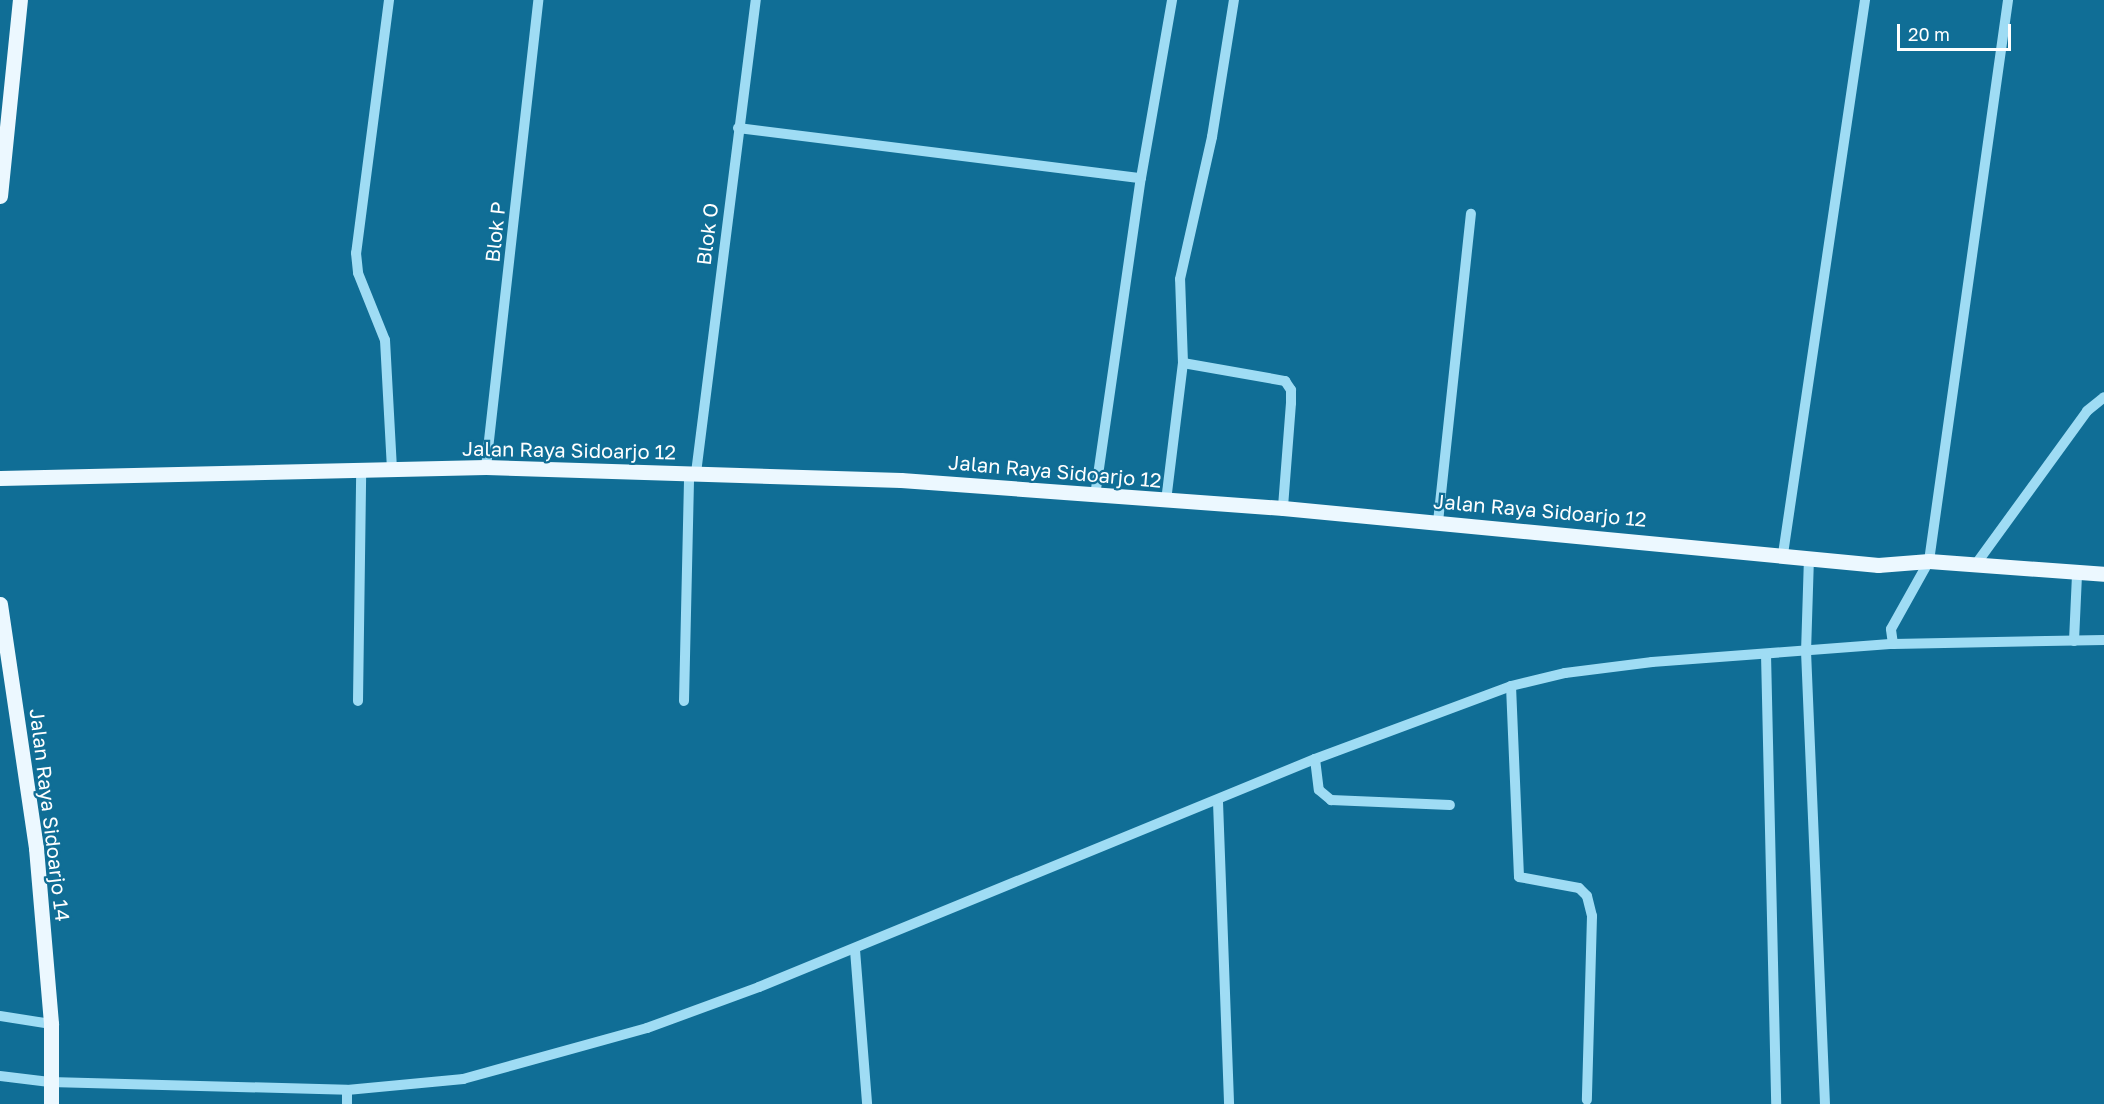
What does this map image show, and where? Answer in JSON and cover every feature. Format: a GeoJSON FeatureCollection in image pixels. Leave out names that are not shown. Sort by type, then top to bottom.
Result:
{"type":"FeatureCollection","features":[{"type":"Feature","properties":{"kind":"main road"},"geometry":{"type":"LineString","coordinates":[[0,196],[4,85],[20,0]]}},
{"type":"Feature","properties":{"kind":"main road","name":"Jalan Raya Sidoarjo 12"},"geometry":{"type":"LineString","coordinates":[[0,478],[361,472],[486,467],[901,480],[1283,508],[1783,554],[1878,565],[1929,561],[2077,575],[2104,574]]}},
{"type":"Feature","properties":{"kind":"main road","name":"Jalan Raya Sidoarjo 14"},"geometry":{"type":"LineString","coordinates":[[0,604],[36,848],[51,1030],[51,1104]]}},
{"type":"Feature","properties":{"kind":"street"},"geometry":{"type":"LineString","coordinates":[[389,0],[356,254],[358,273],[385,340],[392,471]]}},
{"type":"Feature","properties":{"kind":"street","name":"Blok P"},"geometry":{"type":"LineString","coordinates":[[486,467],[538,0]]}},
{"type":"Feature","properties":{"kind":"street","name":"Blok O"},"geometry":{"type":"LineString","coordinates":[[684,700],[693,473],[756,0]]}},
{"type":"Feature","properties":{"kind":"street"},"geometry":{"type":"LineString","coordinates":[[1095,496],[1141,178],[1172,0]]}},
{"type":"Feature","properties":{"kind":"street"},"geometry":{"type":"LineString","coordinates":[[1166,501],[1183,363],[1179,279],[1212,137],[1234,0]]}},
{"type":"Feature","properties":{"kind":"street"},"geometry":{"type":"LineString","coordinates":[[1783,554],[1865,0]]}},
{"type":"Feature","properties":{"kind":"street"},"geometry":{"type":"LineString","coordinates":[[1893,644],[1891,629],[1929,561],[2008,0]]}},
{"type":"Feature","properties":{"kind":"street"},"geometry":{"type":"LineString","coordinates":[[738,128],[1141,178]]}},
{"type":"Feature","properties":{"kind":"street"},"geometry":{"type":"LineString","coordinates":[[1438,522],[1471,214]]}},
{"type":"Feature","properties":{"kind":"street"},"geometry":{"type":"LineString","coordinates":[[1183,363],[1285,381],[1291,390],[1291,403],[1283,508]]}},
{"type":"Feature","properties":{"kind":"street"},"geometry":{"type":"LineString","coordinates":[[1976,564],[2087,411],[2104,397]]}},
{"type":"Feature","properties":{"kind":"street"},"geometry":{"type":"LineString","coordinates":[[358,701],[361,472]]}},
{"type":"Feature","properties":{"kind":"street"},"geometry":{"type":"LineString","coordinates":[[1809,557],[1806,651],[1825,1104]]}},
{"type":"Feature","properties":{"kind":"street"},"geometry":{"type":"LineString","coordinates":[[2074,641],[2077,575]]}},
{"type":"Feature","properties":{"kind":"street"},"geometry":{"type":"LineString","coordinates":[[0,1076],[51,1075],[347,1090],[463,1079],[647,1029],[855,950],[1218,802],[1315,759],[1511,686],[1565,674],[1652,662],[1893,644],[2104,640]]}},
{"type":"Feature","properties":{"kind":"street"},"geometry":{"type":"LineString","coordinates":[[1766,654],[1776,1104]]}},
{"type":"Feature","properties":{"kind":"street"},"geometry":{"type":"LineString","coordinates":[[1511,686],[1520,876],[1579,888],[1587,896],[1592,916],[1587,1100]]}},
{"type":"Feature","properties":{"kind":"street"},"geometry":{"type":"LineString","coordinates":[[1315,759],[1319,790],[1331,800],[1450,805]]}},
{"type":"Feature","properties":{"kind":"street"},"geometry":{"type":"LineString","coordinates":[[1218,802],[1229,1104]]}},
{"type":"Feature","properties":{"kind":"street"},"geometry":{"type":"LineString","coordinates":[[855,950],[867,1104]]}},
{"type":"Feature","properties":{"kind":"street"},"geometry":{"type":"LineString","coordinates":[[0,1016],[51,1030]]}},
{"type":"Feature","properties":{"kind":"street"},"geometry":{"type":"LineString","coordinates":[[347,1090],[347,1104]]}}]}
